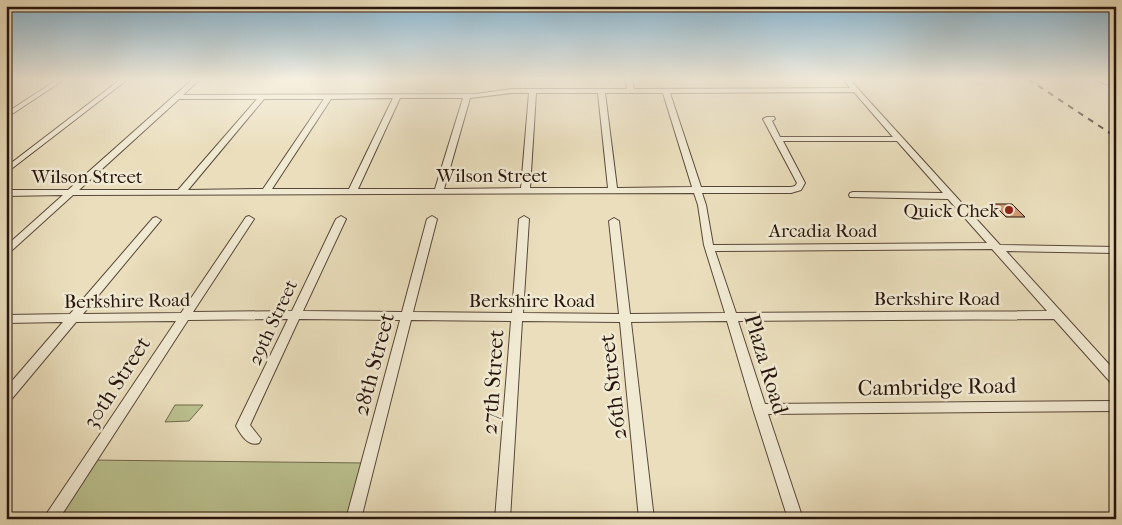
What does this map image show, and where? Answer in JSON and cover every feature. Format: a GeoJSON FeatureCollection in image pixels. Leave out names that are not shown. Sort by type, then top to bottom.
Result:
{"type":"FeatureCollection","features":[{"type":"Feature","properties":{"kind":"street"},"geometry":{"type":"LineString","coordinates":[[6,116],[25,104]]}},
{"type":"Feature","properties":{"kind":"street"},"geometry":{"type":"LineString","coordinates":[[6,171],[93,104]]}},
{"type":"Feature","properties":{"kind":"street"},"geometry":{"type":"LineString","coordinates":[[6,251],[169,104]]}},
{"type":"Feature","properties":{"kind":"street"},"geometry":{"type":"LineString","coordinates":[[181,192],[257,104]]}},
{"type":"Feature","properties":{"kind":"street"},"geometry":{"type":"LineString","coordinates":[[266,192],[324,104]]}},
{"type":"Feature","properties":{"kind":"street"},"geometry":{"type":"LineString","coordinates":[[352,192],[394,104]]}},
{"type":"Feature","properties":{"kind":"street"},"geometry":{"type":"LineString","coordinates":[[439,191],[465,104]]}},
{"type":"Feature","properties":{"kind":"street"},"geometry":{"type":"LineString","coordinates":[[526,191],[532,104]]}},
{"type":"Feature","properties":{"kind":"street"},"geometry":{"type":"LineString","coordinates":[[603,104],[613,190]]}},
{"type":"Feature","properties":{"kind":"street","name":"Plaza Road"},"geometry":{"type":"LineString","coordinates":[[670,104],[702,205],[702,219],[710,248],[759,409],[796,519]]}},
{"type":"Feature","properties":{"kind":"street"},"geometry":{"type":"LineString","coordinates":[[868,104],[1116,381]]}},
{"type":"Feature","properties":{"kind":"street"},"geometry":{"type":"LineString","coordinates":[[771,119],[767,119],[777,138],[900,139]]}},
{"type":"Feature","properties":{"kind":"street","name":"Wilson Street"},"geometry":{"type":"LineString","coordinates":[[6,193],[791,190],[798,188],[801,183],[777,138]]}},
{"type":"Feature","properties":{"kind":"street"},"geometry":{"type":"LineString","coordinates":[[853,195],[950,196]]}},
{"type":"Feature","properties":{"kind":"street","name":"30th Street"},"geometry":{"type":"LineString","coordinates":[[50,519],[249,219]]}},
{"type":"Feature","properties":{"kind":"street","name":"29th Street"},"geometry":{"type":"LineString","coordinates":[[254,439],[243,426],[341,219]]}},
{"type":"Feature","properties":{"kind":"street","name":"28th Street"},"geometry":{"type":"LineString","coordinates":[[353,519],[432,219]]}},
{"type":"Feature","properties":{"kind":"street","name":"27th Street"},"geometry":{"type":"LineString","coordinates":[[502,519],[524,219]]}},
{"type":"Feature","properties":{"kind":"street"},"geometry":{"type":"LineString","coordinates":[[6,397],[156,220]]}},
{"type":"Feature","properties":{"kind":"street","name":"26th Street"},"geometry":{"type":"LineString","coordinates":[[614,221],[647,519]]}},
{"type":"Feature","properties":{"kind":"street","name":"Arcadia Road"},"geometry":{"type":"LineString","coordinates":[[710,248],[997,247],[1116,250]]}},
{"type":"Feature","properties":{"kind":"street","name":"Berkshire Road"},"geometry":{"type":"LineString","coordinates":[[6,318],[295,315],[624,318],[1057,315]]}},
{"type":"Feature","properties":{"kind":"street","name":"Cambridge Road"},"geometry":{"type":"LineString","coordinates":[[759,409],[1116,406]]}},
{"type":"Feature","properties":{"kind":"green space"},"geometry":{"type":"Polygon","coordinates":[[[175,405],[203,405],[189,421],[165,422],[175,405]]]}},
{"type":"Feature","properties":{"kind":"green space"},"geometry":{"type":"Polygon","coordinates":[[[88,460],[367,463],[353,519],[50,519],[88,460]]]}},
{"type":"Feature","properties":{"kind":"building","name":"Quick Chek"},"geometry":{"type":"Polygon","coordinates":[[[993,204],[1012,204],[1025,217],[1006,217],[993,204]]]}},
{"type":"Feature","properties":{"kind":"railway"},"geometry":{"type":"LineString","coordinates":[[1065,104],[1116,137]]}},
{"type":"Feature","properties":{"kind":"place","name":"Quick Chek"},"geometry":{"type":"Point","coordinates":[1009,210]}}]}
